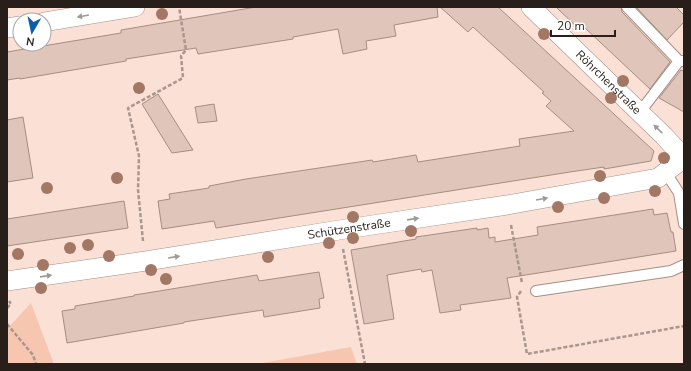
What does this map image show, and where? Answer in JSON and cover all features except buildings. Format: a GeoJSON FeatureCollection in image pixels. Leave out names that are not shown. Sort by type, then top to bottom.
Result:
{"type":"FeatureCollection","features":[{"type":"Feature","properties":{"kind":"street"},"geometry":{"type":"LineString","coordinates":[[52,21],[135,7]]}},
{"type":"Feature","properties":{"kind":"street","name":"Röhrchenstraße"},"geometry":{"type":"LineString","coordinates":[[532,7],[640,112],[684,158]]}},
{"type":"Feature","properties":{"kind":"street","name":"Schützenstraße"},"geometry":{"type":"LineString","coordinates":[[7,281],[507,205],[658,178],[684,158]]}},
{"type":"Feature","properties":{"kind":"lane"},"geometry":{"type":"LineString","coordinates":[[627,7],[682,61],[640,112]]}},
{"type":"Feature","properties":{"kind":"lane"},"geometry":{"type":"LineString","coordinates":[[666,173],[678,193],[684,224]]}},
{"type":"Feature","properties":{"kind":"lane"},"geometry":{"type":"LineString","coordinates":[[536,290],[671,271],[684,265]]}},
{"type":"Feature","properties":{"kind":"path"},"geometry":{"type":"LineString","coordinates":[[146,261],[141,232],[138,190],[139,156],[128,108],[183,78],[181,56],[186,50],[179,7]]}},
{"type":"Feature","properties":{"kind":"path"},"geometry":{"type":"LineString","coordinates":[[507,205],[523,288],[517,297],[527,354],[684,326]]}},
{"type":"Feature","properties":{"kind":"path"},"geometry":{"type":"LineString","coordinates":[[339,230],[365,364]]}},
{"type":"Feature","properties":{"kind":"path"},"geometry":{"type":"LineString","coordinates":[[7,324],[33,355],[36,364]]}},
{"type":"Feature","properties":{"kind":"shaded area"},"geometry":{"type":"Polygon","coordinates":[[[31,303],[54,364],[7,364],[7,329],[31,303]]]}},
{"type":"Feature","properties":{"kind":"shaded area"},"geometry":{"type":"Polygon","coordinates":[[[351,347],[357,364],[257,364],[351,347]]]}}]}
